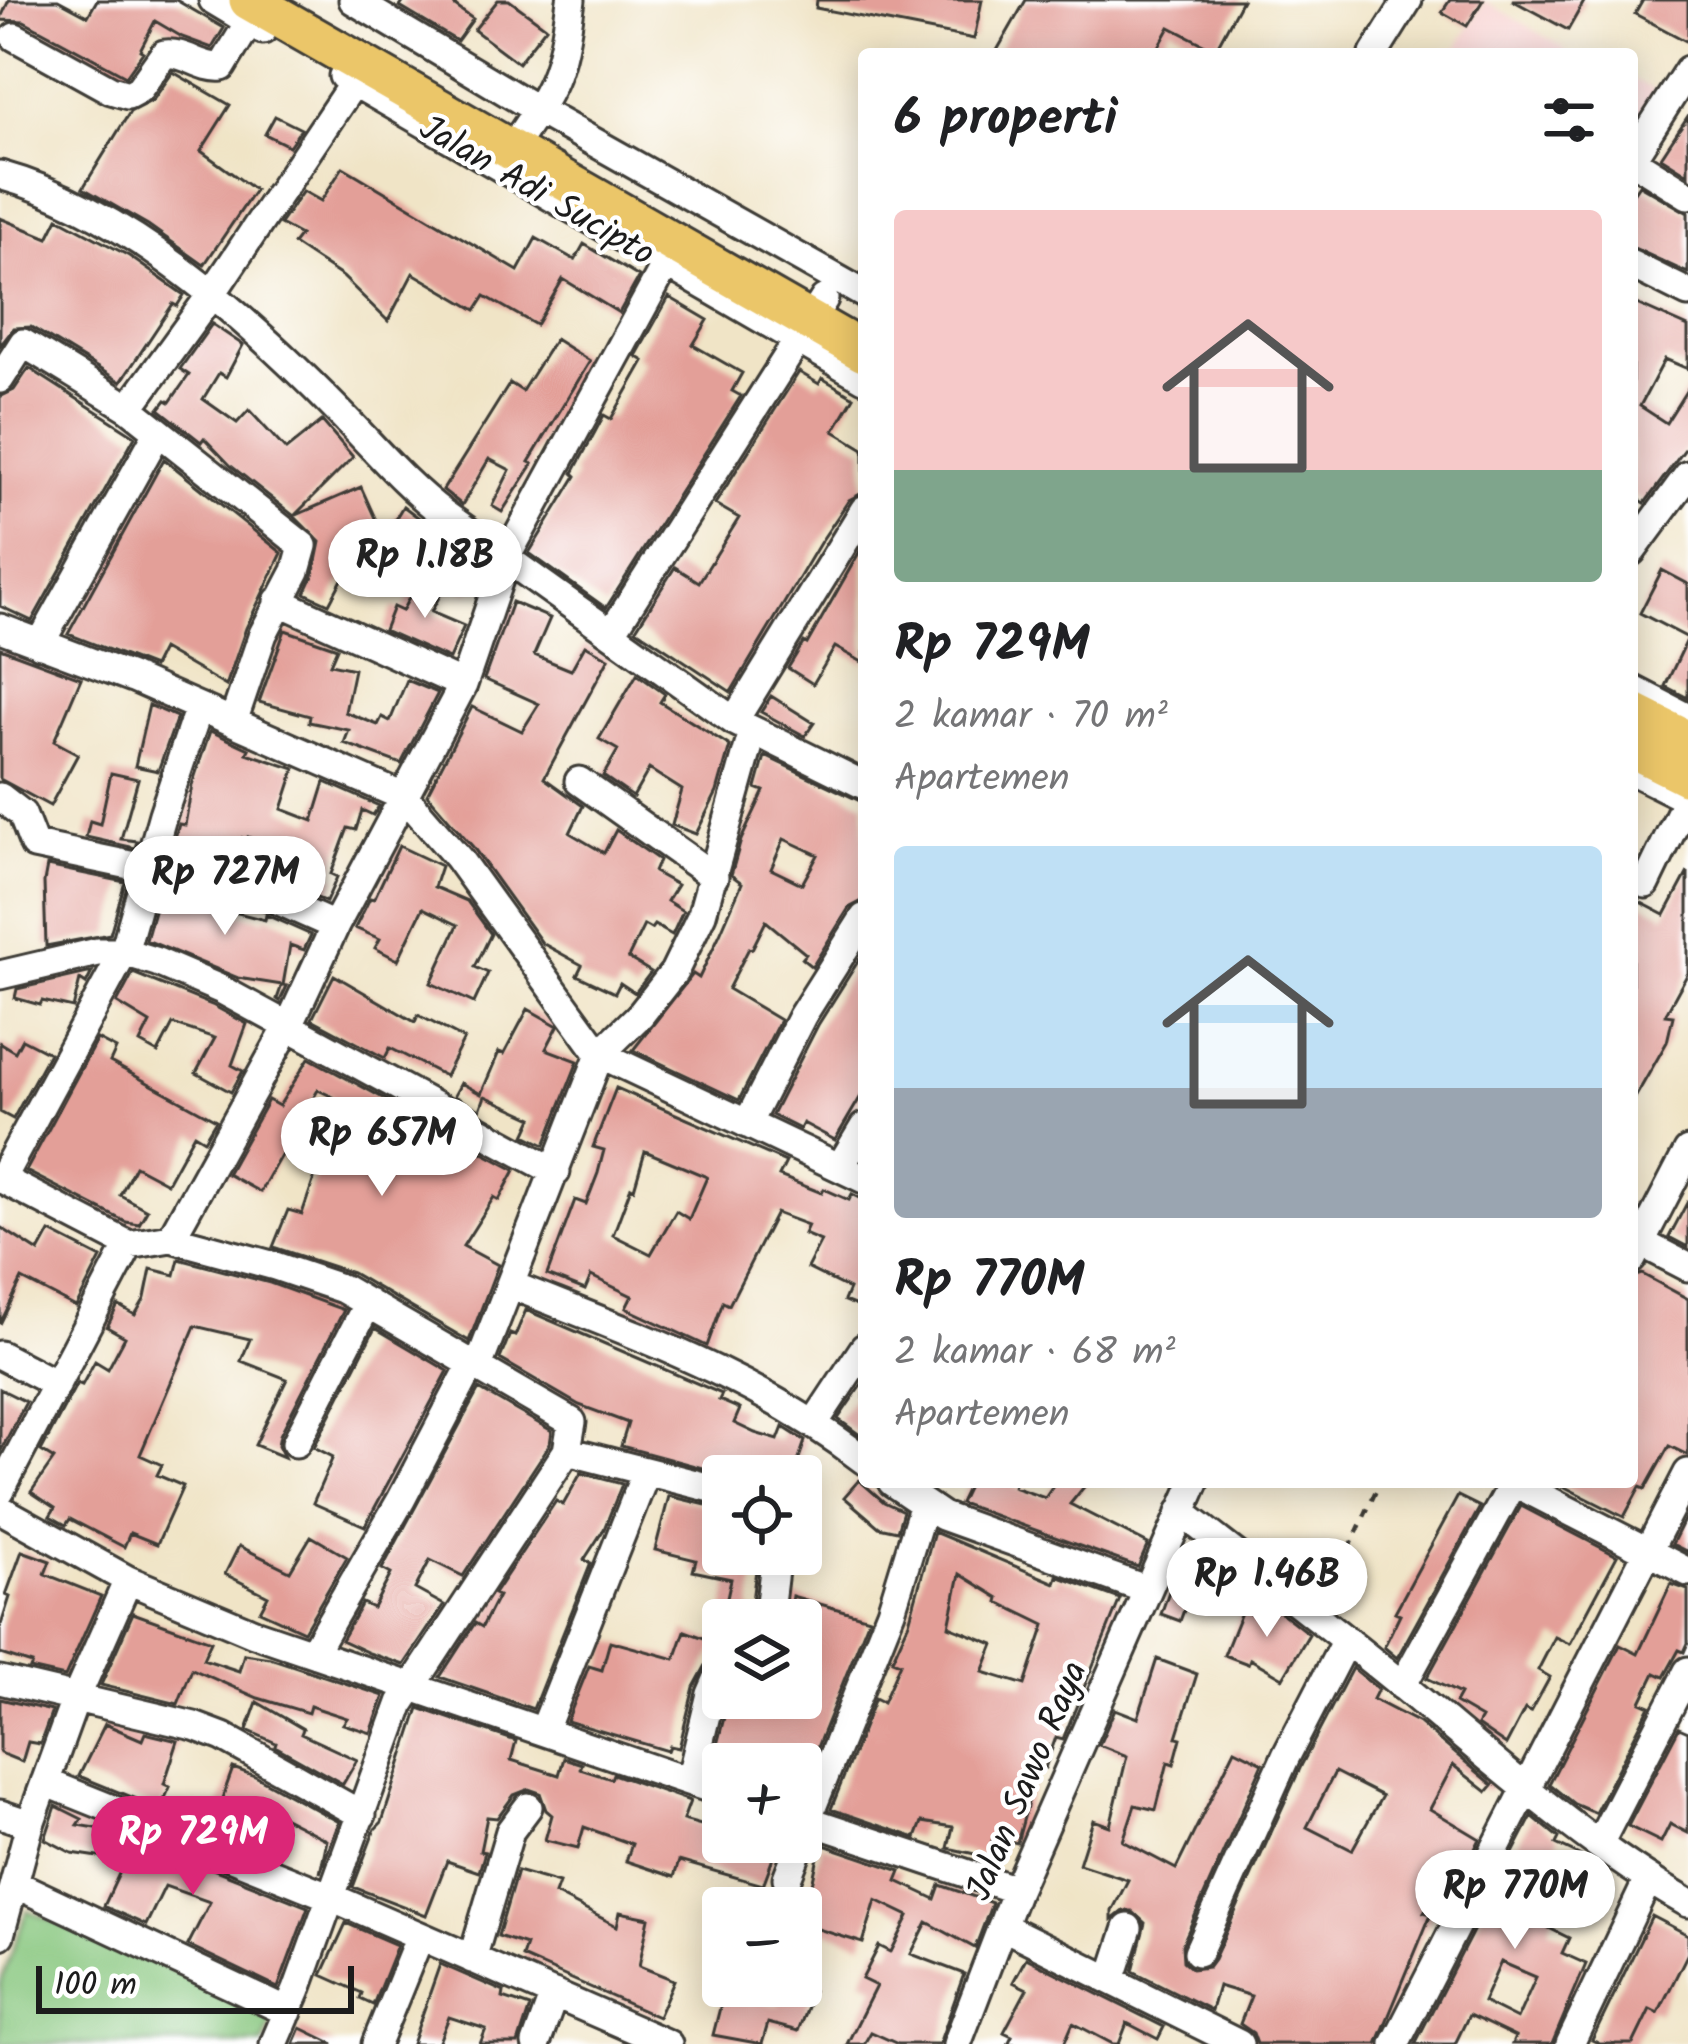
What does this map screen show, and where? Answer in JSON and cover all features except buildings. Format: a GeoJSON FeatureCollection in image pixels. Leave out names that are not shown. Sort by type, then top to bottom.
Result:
{"type":"FeatureCollection","features":[{"type":"Feature","properties":{"kind":"highway","name":"Jalan Adi Sucipto"},"geometry":{"type":"LineString","coordinates":[[299,0],[370,53],[439,67],[672,254],[709,276],[811,321],[858,322]]}},
{"type":"Feature","properties":{"kind":"highway","name":"Jalan Adi Sucipto"},"geometry":{"type":"LineString","coordinates":[[253,9],[370,53],[524,131],[858,348]]}},
{"type":"Feature","properties":{"kind":"highway"},"geometry":{"type":"LineString","coordinates":[[1638,721],[1683,779]]}},
{"type":"Feature","properties":{"kind":"highway"},"geometry":{"type":"LineString","coordinates":[[1638,752],[1683,779]]}},
{"type":"Feature","properties":{"kind":"street","name":"Jalan Adi Sucipto"},"geometry":{"type":"LineString","coordinates":[[213,0],[253,9]]}},
{"type":"Feature","properties":{"kind":"street","name":"Jalan Adi Sucipto"},"geometry":{"type":"LineString","coordinates":[[353,0],[370,53],[672,254]]}},
{"type":"Feature","properties":{"kind":"street"},"geometry":{"type":"LineString","coordinates":[[524,131],[562,63],[571,0]]}},
{"type":"Feature","properties":{"kind":"street"},"geometry":{"type":"LineString","coordinates":[[1378,48],[1408,0]]}},
{"type":"Feature","properties":{"kind":"street"},"geometry":{"type":"LineString","coordinates":[[15,37],[128,95],[139,89],[164,54],[222,67],[253,9]]}},
{"type":"Feature","properties":{"kind":"street"},"geometry":{"type":"LineString","coordinates":[[129,408],[211,295],[370,53]]}},
{"type":"Feature","properties":{"kind":"street"},"geometry":{"type":"LineString","coordinates":[[1638,150],[1684,84]]}},
{"type":"Feature","properties":{"kind":"street","name":"Jalan Adi Sucipto"},"geometry":{"type":"LineString","coordinates":[[524,131],[858,291]]}},
{"type":"Feature","properties":{"kind":"street"},"geometry":{"type":"LineString","coordinates":[[1638,163],[1688,195]]}},
{"type":"Feature","properties":{"kind":"street"},"geometry":{"type":"LineString","coordinates":[[0,176],[74,201],[211,295],[335,407],[403,481],[743,726],[858,782]]}},
{"type":"Feature","properties":{"kind":"street"},"geometry":{"type":"LineString","coordinates":[[171,1238],[289,1025],[335,926],[463,685],[507,556],[672,254]]}},
{"type":"Feature","properties":{"kind":"street"},"geometry":{"type":"LineString","coordinates":[[1638,268],[1688,293]]}},
{"type":"Feature","properties":{"kind":"street","name":"Jalan Adi Sucipto"},"geometry":{"type":"LineString","coordinates":[[811,321],[858,372]]}},
{"type":"Feature","properties":{"kind":"street"},"geometry":{"type":"LineString","coordinates":[[612,632],[811,321]]}},
{"type":"Feature","properties":{"kind":"street"},"geometry":{"type":"LineString","coordinates":[[0,379],[12,337],[129,408],[303,546],[296,571],[250,665],[233,722]]}},
{"type":"Feature","properties":{"kind":"street"},"geometry":{"type":"LineString","coordinates":[[40,644],[158,432]]}},
{"type":"Feature","properties":{"kind":"street"},"geometry":{"type":"LineString","coordinates":[[1638,543],[1688,475]]}},
{"type":"Feature","properties":{"kind":"street"},"geometry":{"type":"LineString","coordinates":[[313,1652],[474,1367],[511,1285],[600,1054],[641,1014],[674,972],[702,914],[714,877],[743,726],[858,521]]}},
{"type":"Feature","properties":{"kind":"street"},"geometry":{"type":"LineString","coordinates":[[278,601],[463,685]]}},
{"type":"Feature","properties":{"kind":"street"},"geometry":{"type":"LineString","coordinates":[[0,628],[199,707],[406,798],[458,858],[600,1054],[852,1173]]}},
{"type":"Feature","properties":{"kind":"street"},"geometry":{"type":"LineString","coordinates":[[1638,691],[1688,718]]}},
{"type":"Feature","properties":{"kind":"street"},"geometry":{"type":"LineString","coordinates":[[199,707],[124,952],[1,1179],[129,1245],[171,1238],[314,1277],[570,1418],[572,1430],[567,1451],[392,1721],[362,1815],[274,2044]]}},
{"type":"Feature","properties":{"kind":"street"},"geometry":{"type":"LineString","coordinates":[[1638,772],[1683,779],[1646,884]]}},
{"type":"Feature","properties":{"kind":"street"},"geometry":{"type":"LineString","coordinates":[[579,781],[714,877]]}},
{"type":"Feature","properties":{"kind":"street"},"geometry":{"type":"LineString","coordinates":[[0,796],[22,814],[34,845],[259,892],[335,926]]}},
{"type":"Feature","properties":{"kind":"street"},"geometry":{"type":"LineString","coordinates":[[748,1124],[810,1001],[858,927]]}},
{"type":"Feature","properties":{"kind":"street"},"geometry":{"type":"LineString","coordinates":[[0,975],[98,952],[124,952],[220,989],[556,1172]]}},
{"type":"Feature","properties":{"kind":"street"},"geometry":{"type":"LineString","coordinates":[[1638,1241],[1688,1151]]}},
{"type":"Feature","properties":{"kind":"street"},"geometry":{"type":"LineString","coordinates":[[0,1491],[129,1245]]}},
{"type":"Feature","properties":{"kind":"street"},"geometry":{"type":"LineString","coordinates":[[1638,1247],[1688,1268]]}},
{"type":"Feature","properties":{"kind":"street"},"geometry":{"type":"LineString","coordinates":[[511,1285],[740,1379],[815,1422],[858,1455]]}},
{"type":"Feature","properties":{"kind":"street"},"geometry":{"type":"LineString","coordinates":[[296,1443],[368,1303]]}},
{"type":"Feature","properties":{"kind":"street"},"geometry":{"type":"LineString","coordinates":[[0,1355],[54,1383]]}},
{"type":"Feature","properties":{"kind":"street"},"geometry":{"type":"LineString","coordinates":[[815,1422],[858,1357]]}},
{"type":"Feature","properties":{"kind":"street"},"geometry":{"type":"LineString","coordinates":[[567,1451],[702,1486]]}},
{"type":"Feature","properties":{"kind":"street"},"geometry":{"type":"LineString","coordinates":[[544,1730],[646,1472]]}},
{"type":"Feature","properties":{"kind":"street"},"geometry":{"type":"LineString","coordinates":[[1395,2044],[1688,1473]]}},
{"type":"Feature","properties":{"kind":"street"},"geometry":{"type":"LineString","coordinates":[[899,1488],[923,1507],[1145,1589]]}},
{"type":"Feature","properties":{"kind":"street","name":"Jalan Sawo Raya"},"geometry":{"type":"LineString","coordinates":[[957,2044],[1016,1890],[1192,1488]]}},
{"type":"Feature","properties":{"kind":"street"},"geometry":{"type":"LineString","coordinates":[[1402,1686],[1511,1488]]}},
{"type":"Feature","properties":{"kind":"street"},"geometry":{"type":"LineString","coordinates":[[1526,1488],[1688,1572]]}},
{"type":"Feature","properties":{"kind":"street"},"geometry":{"type":"LineString","coordinates":[[822,1784],[891,1611],[923,1507]]}},
{"type":"Feature","properties":{"kind":"street"},"geometry":{"type":"LineString","coordinates":[[0,1509],[128,1580],[254,1633],[702,1785]]}},
{"type":"Feature","properties":{"kind":"street"},"geometry":{"type":"LineString","coordinates":[[1181,1512],[1346,1640],[1524,1788],[1648,1880],[1688,1903]]}},
{"type":"Feature","properties":{"kind":"street"},"geometry":{"type":"LineString","coordinates":[[0,1935],[45,1782],[128,1580]]}},
{"type":"Feature","properties":{"kind":"street"},"geometry":{"type":"LineString","coordinates":[[1198,1952],[1286,1756],[1346,1640]]}},
{"type":"Feature","properties":{"kind":"street"},"geometry":{"type":"LineString","coordinates":[[1599,1844],[1680,1708],[1688,1671]]}},
{"type":"Feature","properties":{"kind":"street"},"geometry":{"type":"LineString","coordinates":[[0,1680],[208,1731],[362,1815]]}},
{"type":"Feature","properties":{"kind":"street"},"geometry":{"type":"LineString","coordinates":[[690,1781],[705,1719]]}},
{"type":"Feature","properties":{"kind":"street"},"geometry":{"type":"LineString","coordinates":[[45,1782],[331,1898],[668,2044]]}},
{"type":"Feature","properties":{"kind":"street"},"geometry":{"type":"LineString","coordinates":[[472,1959],[510,1832],[528,1807]]}},
{"type":"Feature","properties":{"kind":"street"},"geometry":{"type":"LineString","coordinates":[[0,1814],[30,1824]]}},
{"type":"Feature","properties":{"kind":"street"},"geometry":{"type":"LineString","coordinates":[[822,1834],[1016,1890]]}},
{"type":"Feature","properties":{"kind":"street"},"geometry":{"type":"LineString","coordinates":[[787,1878],[792,1863]]}},
{"type":"Feature","properties":{"kind":"street"},"geometry":{"type":"LineString","coordinates":[[1570,2044],[1648,1880]]}},
{"type":"Feature","properties":{"kind":"street"},"geometry":{"type":"LineString","coordinates":[[15,1884],[288,2012]]}},
{"type":"Feature","properties":{"kind":"street"},"geometry":{"type":"LineString","coordinates":[[1002,1927],[1239,2044]]}},
{"type":"Feature","properties":{"kind":"street"},"geometry":{"type":"LineString","coordinates":[[1112,1980],[1129,1928]]}},
{"type":"Feature","properties":{"kind":"street"},"geometry":{"type":"LineString","coordinates":[[376,2044],[420,1936]]}},
{"type":"Feature","properties":{"kind":"street"},"geometry":{"type":"LineString","coordinates":[[536,2044],[554,1994]]}},
{"type":"Feature","properties":{"kind":"path"},"geometry":{"type":"LineString","coordinates":[[1334,1582],[1377,1488]]}},
{"type":"Feature","properties":{"kind":"shaded area"},"geometry":{"type":"Polygon","coordinates":[[[1485,1],[1564,48],[1457,48],[1485,1]]]}},
{"type":"Feature","properties":{"kind":"shaded area"},"geometry":{"type":"Polygon","coordinates":[[[1638,81],[1669,99],[1638,143],[1638,81]]]}},
{"type":"Feature","properties":{"kind":"green space"},"geometry":{"type":"Polygon","coordinates":[[[27,1910],[276,2011],[263,2044],[0,2044],[0,1985],[27,1910]]]}}]}
